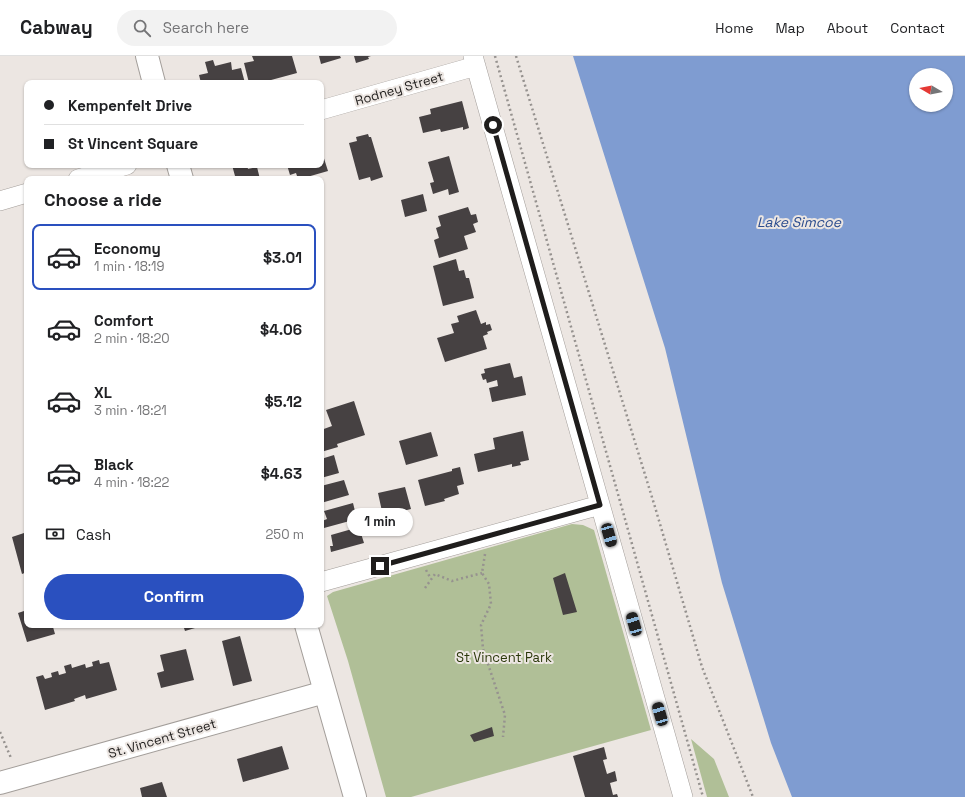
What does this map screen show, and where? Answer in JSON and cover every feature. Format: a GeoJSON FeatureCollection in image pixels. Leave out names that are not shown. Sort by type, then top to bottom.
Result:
{"type":"FeatureCollection","features":[{"type":"Feature","properties":{"kind":"main road"},"geometry":{"type":"LineString","coordinates":[[147,56],[153,80]]}},
{"type":"Feature","properties":{"kind":"main road"},"geometry":{"type":"LineString","coordinates":[[307,628],[355,797]]}},
{"type":"Feature","properties":{"kind":"main road","name":"St. Vincent Street"},"geometry":{"type":"LineString","coordinates":[[0,783],[325,692]]}},
{"type":"Feature","properties":{"kind":"street","name":"Rodney Street"},"geometry":{"type":"LineString","coordinates":[[324,109],[475,61]]}},
{"type":"Feature","properties":{"kind":"street"},"geometry":{"type":"LineString","coordinates":[[475,61],[683,797]]}},
{"type":"Feature","properties":{"kind":"street"},"geometry":{"type":"LineString","coordinates":[[88,176],[116,168]]}},
{"type":"Feature","properties":{"kind":"street"},"geometry":{"type":"LineString","coordinates":[[0,201],[24,194]]}},
{"type":"Feature","properties":{"kind":"street"},"geometry":{"type":"LineString","coordinates":[[324,581],[600,505]]}},
{"type":"Feature","properties":{"kind":"path"},"geometry":{"type":"LineString","coordinates":[[495,56],[703,797]]}},
{"type":"Feature","properties":{"kind":"path"},"geometry":{"type":"LineString","coordinates":[[516,56],[655,507],[702,666],[753,797]]}},
{"type":"Feature","properties":{"kind":"path"},"geometry":{"type":"LineString","coordinates":[[487,536],[482,573],[489,584],[491,604],[481,625],[483,649],[505,715],[504,738]]}},
{"type":"Feature","properties":{"kind":"path"},"geometry":{"type":"LineString","coordinates":[[424,588],[435,574],[452,581],[482,573]]}},
{"type":"Feature","properties":{"kind":"path"},"geometry":{"type":"LineString","coordinates":[[0,732],[11,758]]}},
{"type":"Feature","properties":{"kind":"green space","name":"St Vincent Park"},"geometry":{"type":"Polygon","coordinates":[[[572,524],[583,525],[594,530],[651,730],[411,797],[386,797],[348,661],[327,596],[333,592],[572,524]]]}},
{"type":"Feature","properties":{"kind":"green space"},"geometry":{"type":"Polygon","coordinates":[[[691,739],[714,759],[729,797],[707,797],[691,739]]]}},
{"type":"Feature","properties":{"kind":"water","name":"Lake Simcoe"},"geometry":{"type":"Polygon","coordinates":[[[573,56],[965,56],[965,797],[792,797],[771,743],[722,583],[665,348],[573,56]]]}},
{"type":"Feature","properties":{"kind":"building"},"geometry":{"type":"Polygon","coordinates":[[[252,56],[292,56],[297,73],[271,80],[248,80],[244,63],[254,61],[252,56]]]}},
{"type":"Feature","properties":{"kind":"building"},"geometry":{"type":"Polygon","coordinates":[[[319,56],[340,56],[341,58],[321,64],[319,56]]]}},
{"type":"Feature","properties":{"kind":"building"},"geometry":{"type":"Polygon","coordinates":[[[354,56],[371,56],[368,57],[369,59],[356,63],[354,56]]]}},
{"type":"Feature","properties":{"kind":"building"},"geometry":{"type":"Polygon","coordinates":[[[213,60],[215,66],[231,62],[232,70],[241,68],[244,80],[200,80],[199,75],[208,73],[205,62],[213,60]]]}},
{"type":"Feature","properties":{"kind":"building"},"geometry":{"type":"Polygon","coordinates":[[[462,101],[469,128],[463,130],[463,127],[441,132],[440,129],[423,133],[419,117],[431,114],[430,109],[462,101]]]}},
{"type":"Feature","properties":{"kind":"building"},"geometry":{"type":"Polygon","coordinates":[[[368,134],[369,137],[371,137],[383,177],[371,181],[370,177],[359,180],[349,143],[357,141],[356,137],[368,134]]]}},
{"type":"Feature","properties":{"kind":"building"},"geometry":{"type":"Polygon","coordinates":[[[449,156],[459,192],[449,195],[448,189],[433,194],[430,183],[434,182],[428,162],[449,156]]]}},
{"type":"Feature","properties":{"kind":"building"},"geometry":{"type":"Polygon","coordinates":[[[324,158],[328,171],[310,176],[297,176],[296,173],[290,175],[288,168],[324,168],[324,158]]]}},
{"type":"Feature","properties":{"kind":"building"},"geometry":{"type":"Polygon","coordinates":[[[233,168],[257,168],[259,176],[235,176],[233,168]]]}},
{"type":"Feature","properties":{"kind":"building"},"geometry":{"type":"Polygon","coordinates":[[[423,194],[427,211],[405,217],[401,200],[423,194]]]}},
{"type":"Feature","properties":{"kind":"building"},"geometry":{"type":"Polygon","coordinates":[[[468,207],[471,215],[476,214],[478,222],[473,224],[476,232],[464,236],[468,249],[439,258],[434,240],[439,238],[436,228],[441,226],[438,216],[468,207]]]}},
{"type":"Feature","properties":{"kind":"building"},"geometry":{"type":"Polygon","coordinates":[[[456,259],[459,271],[464,270],[466,278],[469,278],[474,298],[443,306],[433,266],[456,259]]]}},
{"type":"Feature","properties":{"kind":"building"},"geometry":{"type":"Polygon","coordinates":[[[476,310],[481,324],[486,322],[486,325],[490,324],[492,330],[483,336],[487,349],[445,362],[437,338],[454,333],[451,324],[459,322],[457,316],[476,310]]]}},
{"type":"Feature","properties":{"kind":"building"},"geometry":{"type":"Polygon","coordinates":[[[510,363],[514,378],[522,376],[526,395],[492,402],[489,388],[498,386],[497,380],[487,383],[486,379],[483,380],[481,374],[485,373],[484,369],[510,363]]]}},
{"type":"Feature","properties":{"kind":"building"},"geometry":{"type":"Polygon","coordinates":[[[354,401],[365,435],[337,444],[338,447],[324,451],[324,429],[332,426],[326,410],[354,401]]]}},
{"type":"Feature","properties":{"kind":"building"},"geometry":{"type":"Polygon","coordinates":[[[523,431],[529,460],[520,462],[521,465],[512,467],[512,464],[478,472],[474,454],[495,449],[493,438],[523,431]]]}},
{"type":"Feature","properties":{"kind":"building"},"geometry":{"type":"Polygon","coordinates":[[[431,432],[438,456],[406,465],[399,441],[431,432]]]}},
{"type":"Feature","properties":{"kind":"building"},"geometry":{"type":"Polygon","coordinates":[[[334,455],[339,473],[324,477],[324,458],[334,455]]]}},
{"type":"Feature","properties":{"kind":"building"},"geometry":{"type":"Polygon","coordinates":[[[460,467],[464,484],[457,486],[459,494],[444,499],[445,501],[425,506],[418,480],[452,471],[452,469],[460,467]]]}},
{"type":"Feature","properties":{"kind":"building"},"geometry":{"type":"Polygon","coordinates":[[[344,480],[349,495],[324,502],[324,485],[344,480]]]}},
{"type":"Feature","properties":{"kind":"building"},"geometry":{"type":"Polygon","coordinates":[[[405,487],[411,509],[383,516],[378,493],[405,487]]]}},
{"type":"Feature","properties":{"kind":"building"},"geometry":{"type":"Polygon","coordinates":[[[353,503],[357,519],[324,528],[324,520],[327,519],[324,511],[353,503]]]}},
{"type":"Feature","properties":{"kind":"building"},"geometry":{"type":"Polygon","coordinates":[[[359,527],[364,543],[331,552],[330,546],[333,546],[331,535],[359,527]]]}},
{"type":"Feature","properties":{"kind":"building"},"geometry":{"type":"Polygon","coordinates":[[[24,533],[24,573],[22,574],[12,537],[24,533]]]}},
{"type":"Feature","properties":{"kind":"building"},"geometry":{"type":"Polygon","coordinates":[[[565,573],[577,612],[563,615],[553,578],[565,573]]]}},
{"type":"Feature","properties":{"kind":"building"},"geometry":{"type":"Polygon","coordinates":[[[24,611],[24,628],[53,628],[55,634],[27,642],[18,613],[24,611]]]}},
{"type":"Feature","properties":{"kind":"building"},"geometry":{"type":"Polygon","coordinates":[[[184,628],[195,628],[185,631],[184,628]]]}},
{"type":"Feature","properties":{"kind":"building"},"geometry":{"type":"Polygon","coordinates":[[[240,636],[252,681],[233,686],[222,641],[240,636]]]}},
{"type":"Feature","properties":{"kind":"building"},"geometry":{"type":"Polygon","coordinates":[[[186,649],[194,680],[161,688],[157,673],[164,671],[160,655],[186,649]]]}},
{"type":"Feature","properties":{"kind":"building"},"geometry":{"type":"Polygon","coordinates":[[[99,660],[100,664],[109,662],[117,690],[86,699],[85,695],[74,699],[75,701],[45,710],[36,677],[43,675],[45,679],[52,677],[51,673],[58,671],[59,675],[66,673],[64,666],[71,664],[72,668],[85,664],[86,668],[93,666],[92,662],[99,660]]]}},
{"type":"Feature","properties":{"kind":"building"},"geometry":{"type":"Polygon","coordinates":[[[492,727],[494,736],[474,742],[470,735],[492,727]]]}},
{"type":"Feature","properties":{"kind":"building"},"geometry":{"type":"Polygon","coordinates":[[[282,746],[289,769],[243,782],[237,759],[282,746]]]}},
{"type":"Feature","properties":{"kind":"building"},"geometry":{"type":"Polygon","coordinates":[[[604,747],[607,759],[603,760],[607,774],[615,771],[617,781],[610,783],[613,795],[617,794],[618,797],[585,797],[573,756],[604,747]]]}},
{"type":"Feature","properties":{"kind":"building"},"geometry":{"type":"Polygon","coordinates":[[[162,782],[167,797],[142,797],[140,788],[162,782]]]}},
{"type":"Feature","properties":{"kind":"route"},"geometry":{"type":"LineString","coordinates":[[380,566],[600,505],[493,125]]}}]}
